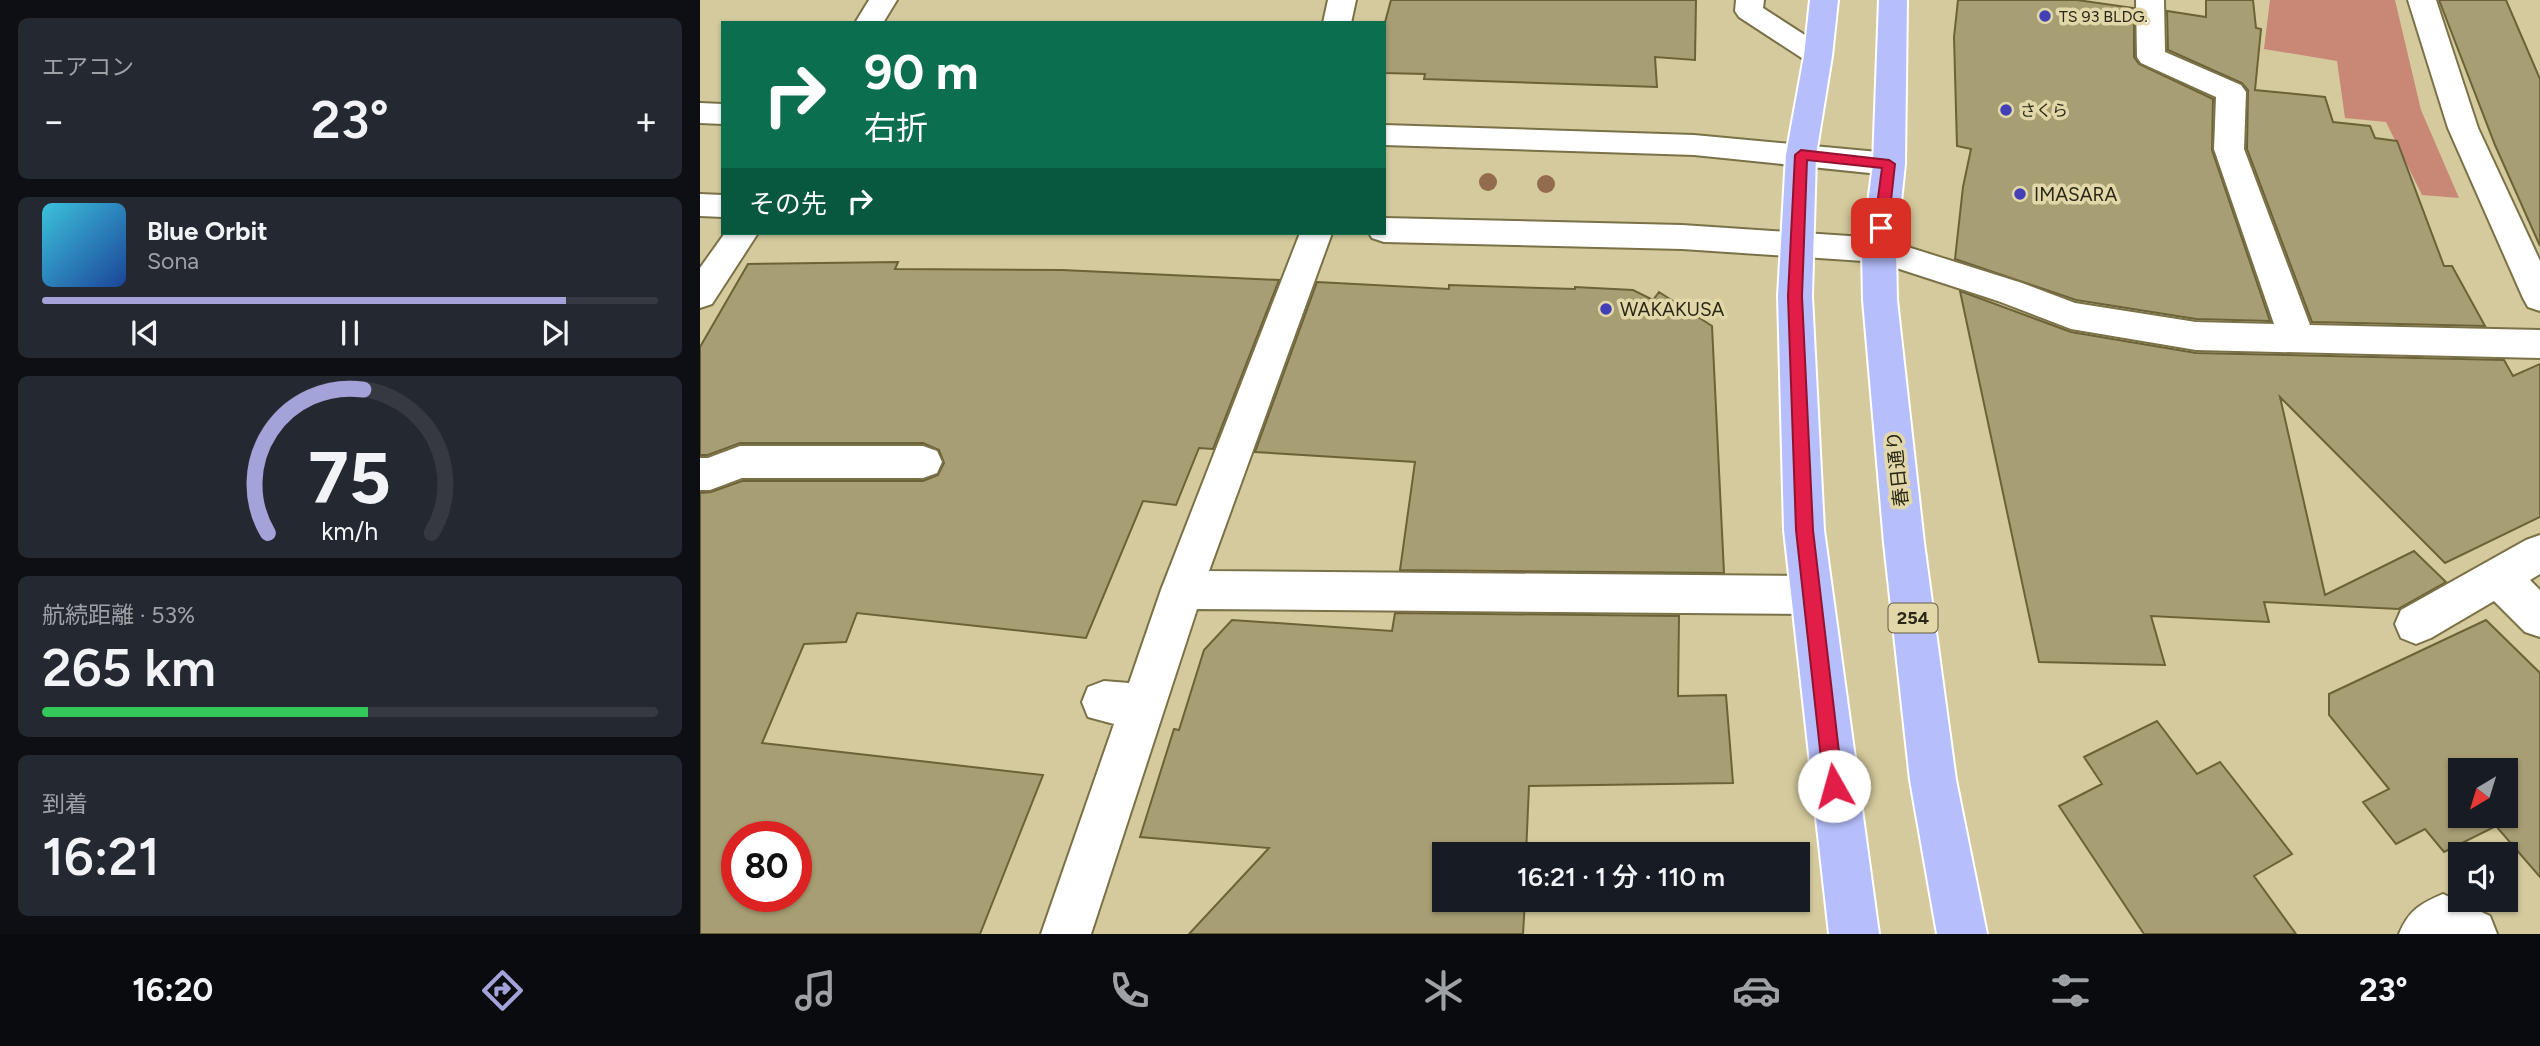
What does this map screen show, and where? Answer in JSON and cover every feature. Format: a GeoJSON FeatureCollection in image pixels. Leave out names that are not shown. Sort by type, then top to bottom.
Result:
{"type":"FeatureCollection","features":[{"type":"Feature","properties":{"kind":"highway"},"geometry":{"type":"LineString","coordinates":[[1824,0],[1818,56],[1801,155],[1795,243],[1804,530],[1854,934]]}},
{"type":"Feature","properties":{"kind":"highway","name":"春日通り"},"geometry":{"type":"LineString","coordinates":[[1893,0],[1889,164],[1879,250],[1880,300],[1909,583],[1933,780],[1962,934]]}},
{"type":"Feature","properties":{"kind":"street"},"geometry":{"type":"LineString","coordinates":[[870,21],[883,0]]}},
{"type":"Feature","properties":{"kind":"street"},"geometry":{"type":"LineString","coordinates":[[1337,21],[1342,0]]}},
{"type":"Feature","properties":{"kind":"street"},"geometry":{"type":"LineString","coordinates":[[1750,0],[1749,11],[1818,56]]}},
{"type":"Feature","properties":{"kind":"street"},"geometry":{"type":"LineString","coordinates":[[2150,0],[2151,57],[2231,92],[2229,149],[2240,187],[2297,339]]}},
{"type":"Feature","properties":{"kind":"street"},"geometry":{"type":"LineString","coordinates":[[2422,0],[2463,128],[2540,298]]}},
{"type":"Feature","properties":{"kind":"street"},"geometry":{"type":"LineString","coordinates":[[700,113],[721,114]]}},
{"type":"Feature","properties":{"kind":"street"},"geometry":{"type":"LineString","coordinates":[[1386,135],[1693,145],[1889,164]]}},
{"type":"Feature","properties":{"kind":"street"},"geometry":{"type":"LineString","coordinates":[[700,205],[721,206]]}},
{"type":"Feature","properties":{"kind":"street"},"geometry":{"type":"LineString","coordinates":[[1386,230],[1795,243],[1879,250],[2010,292],[2071,316],[2196,336],[2540,344]]}},
{"type":"Feature","properties":{"kind":"street"},"geometry":{"type":"LineString","coordinates":[[700,295],[741,235]]}},
{"type":"Feature","properties":{"kind":"street"},"geometry":{"type":"LineString","coordinates":[[1066,934],[1124,704],[1182,590],[1315,235]]}},
{"type":"Feature","properties":{"kind":"street"},"geometry":{"type":"LineString","coordinates":[[700,474],[710,474],[740,462],[923,462]]}},
{"type":"Feature","properties":{"kind":"street"},"geometry":{"type":"LineString","coordinates":[[2416,624],[2540,553]]}},
{"type":"Feature","properties":{"kind":"street"},"geometry":{"type":"LineString","coordinates":[[2498,577],[2540,618]]}},
{"type":"Feature","properties":{"kind":"street"},"geometry":{"type":"LineString","coordinates":[[1182,590],[1811,595]]}},
{"type":"Feature","properties":{"kind":"street"},"geometry":{"type":"LineString","coordinates":[[2424,934],[2443,919],[2472,934]]}},
{"type":"Feature","properties":{"kind":"shaded area"},"geometry":{"type":"Polygon","coordinates":[[[2270,0],[2395,0],[2421,110],[2459,198],[2422,195],[2386,122],[2345,118],[2337,61],[2264,49],[2270,0]]]}},
{"type":"Feature","properties":{"kind":"building"},"geometry":{"type":"Polygon","coordinates":[[[1391,0],[1696,0],[1695,60],[1655,57],[1657,87],[1424,79],[1425,74],[1386,73],[1385,21],[1391,0]]]}},
{"type":"Feature","properties":{"kind":"building"},"geometry":{"type":"Polygon","coordinates":[[[1958,0],[2077,0],[2134,8],[2134,57],[2139,64],[2213,99],[2212,150],[2270,321],[2196,319],[2076,300],[1955,259],[1963,187],[1971,149],[1957,146],[1954,37],[1958,0]]]}},
{"type":"Feature","properties":{"kind":"building"},"geometry":{"type":"Polygon","coordinates":[[[2206,0],[2253,0],[2256,28],[2261,29],[2255,90],[2325,97],[2333,122],[2370,126],[2375,138],[2397,141],[2444,266],[2452,266],[2485,326],[2312,322],[2247,149],[2248,90],[2242,83],[2168,50],[2167,11],[2206,17],[2206,0]]]}},
{"type":"Feature","properties":{"kind":"building"},"geometry":{"type":"Polygon","coordinates":[[[2439,0],[2506,0],[2540,79],[2540,246],[2495,145],[2439,0]]]}},
{"type":"Feature","properties":{"kind":"building"},"geometry":{"type":"Polygon","coordinates":[[[898,262],[895,269],[1062,270],[1279,280],[1213,449],[1199,448],[1176,505],[1143,501],[1086,638],[857,613],[846,642],[804,644],[762,743],[1043,775],[980,934],[700,934],[700,493],[742,481],[923,481],[938,475],[944,463],[939,450],[923,443],[740,443],[708,455],[700,455],[700,347],[748,264],[898,262]]]}},
{"type":"Feature","properties":{"kind":"building"},"geometry":{"type":"Polygon","coordinates":[[[1317,282],[1449,289],[1449,285],[1633,290],[1653,300],[1659,292],[1712,326],[1724,573],[1400,570],[1415,462],[1255,452],[1317,282]]]}},
{"type":"Feature","properties":{"kind":"building"},"geometry":{"type":"Polygon","coordinates":[[[1960,291],[2071,332],[2196,353],[2504,360],[2513,376],[2540,364],[2540,517],[2445,563],[2280,397],[2325,595],[2414,551],[2446,582],[2398,609],[2264,602],[2269,622],[2151,616],[2165,665],[2039,662],[1960,291]]]}},
{"type":"Feature","properties":{"kind":"building"},"geometry":{"type":"Polygon","coordinates":[[[1395,613],[1679,616],[1678,696],[1726,695],[1733,783],[1529,786],[1527,842],[1432,842],[1432,912],[1524,912],[1523,934],[1189,934],[1269,848],[1140,837],[1174,729],[1179,730],[1204,650],[1232,620],[1392,631],[1395,613]]]}},
{"type":"Feature","properties":{"kind":"building"},"geometry":{"type":"Polygon","coordinates":[[[2486,620],[2540,673],[2540,877],[2518,852],[2518,842],[2510,842],[2498,828],[2518,828],[2518,758],[2448,758],[2448,828],[2492,828],[2464,842],[2448,842],[2448,850],[2444,852],[2425,829],[2396,844],[2363,802],[2389,789],[2329,715],[2329,694],[2486,620]]]}},
{"type":"Feature","properties":{"kind":"building"},"geometry":{"type":"Polygon","coordinates":[[[2157,721],[2197,774],[2220,762],[2292,854],[2254,876],[2296,934],[2144,934],[2059,806],[2102,784],[2084,757],[2157,721]]]}},
{"type":"Feature","properties":{"kind":"place","name":"TS 93 BLDG."},"geometry":{"type":"Point","coordinates":[2045,16]}},
{"type":"Feature","properties":{"kind":"place","name":"さくら"},"geometry":{"type":"Point","coordinates":[2006,110]}},
{"type":"Feature","properties":{"kind":"place","name":"IMASARA"},"geometry":{"type":"Point","coordinates":[2020,194]}},
{"type":"Feature","properties":{"kind":"place","name":"WAKAKUSA"},"geometry":{"type":"Point","coordinates":[1606,309]}},
{"type":"Feature","properties":{"kind":"route"},"geometry":{"type":"LineString","coordinates":[[1834,786],[1804,530],[1795,296],[1795,243],[1801,155],[1889,164],[1881,228]]}}]}
